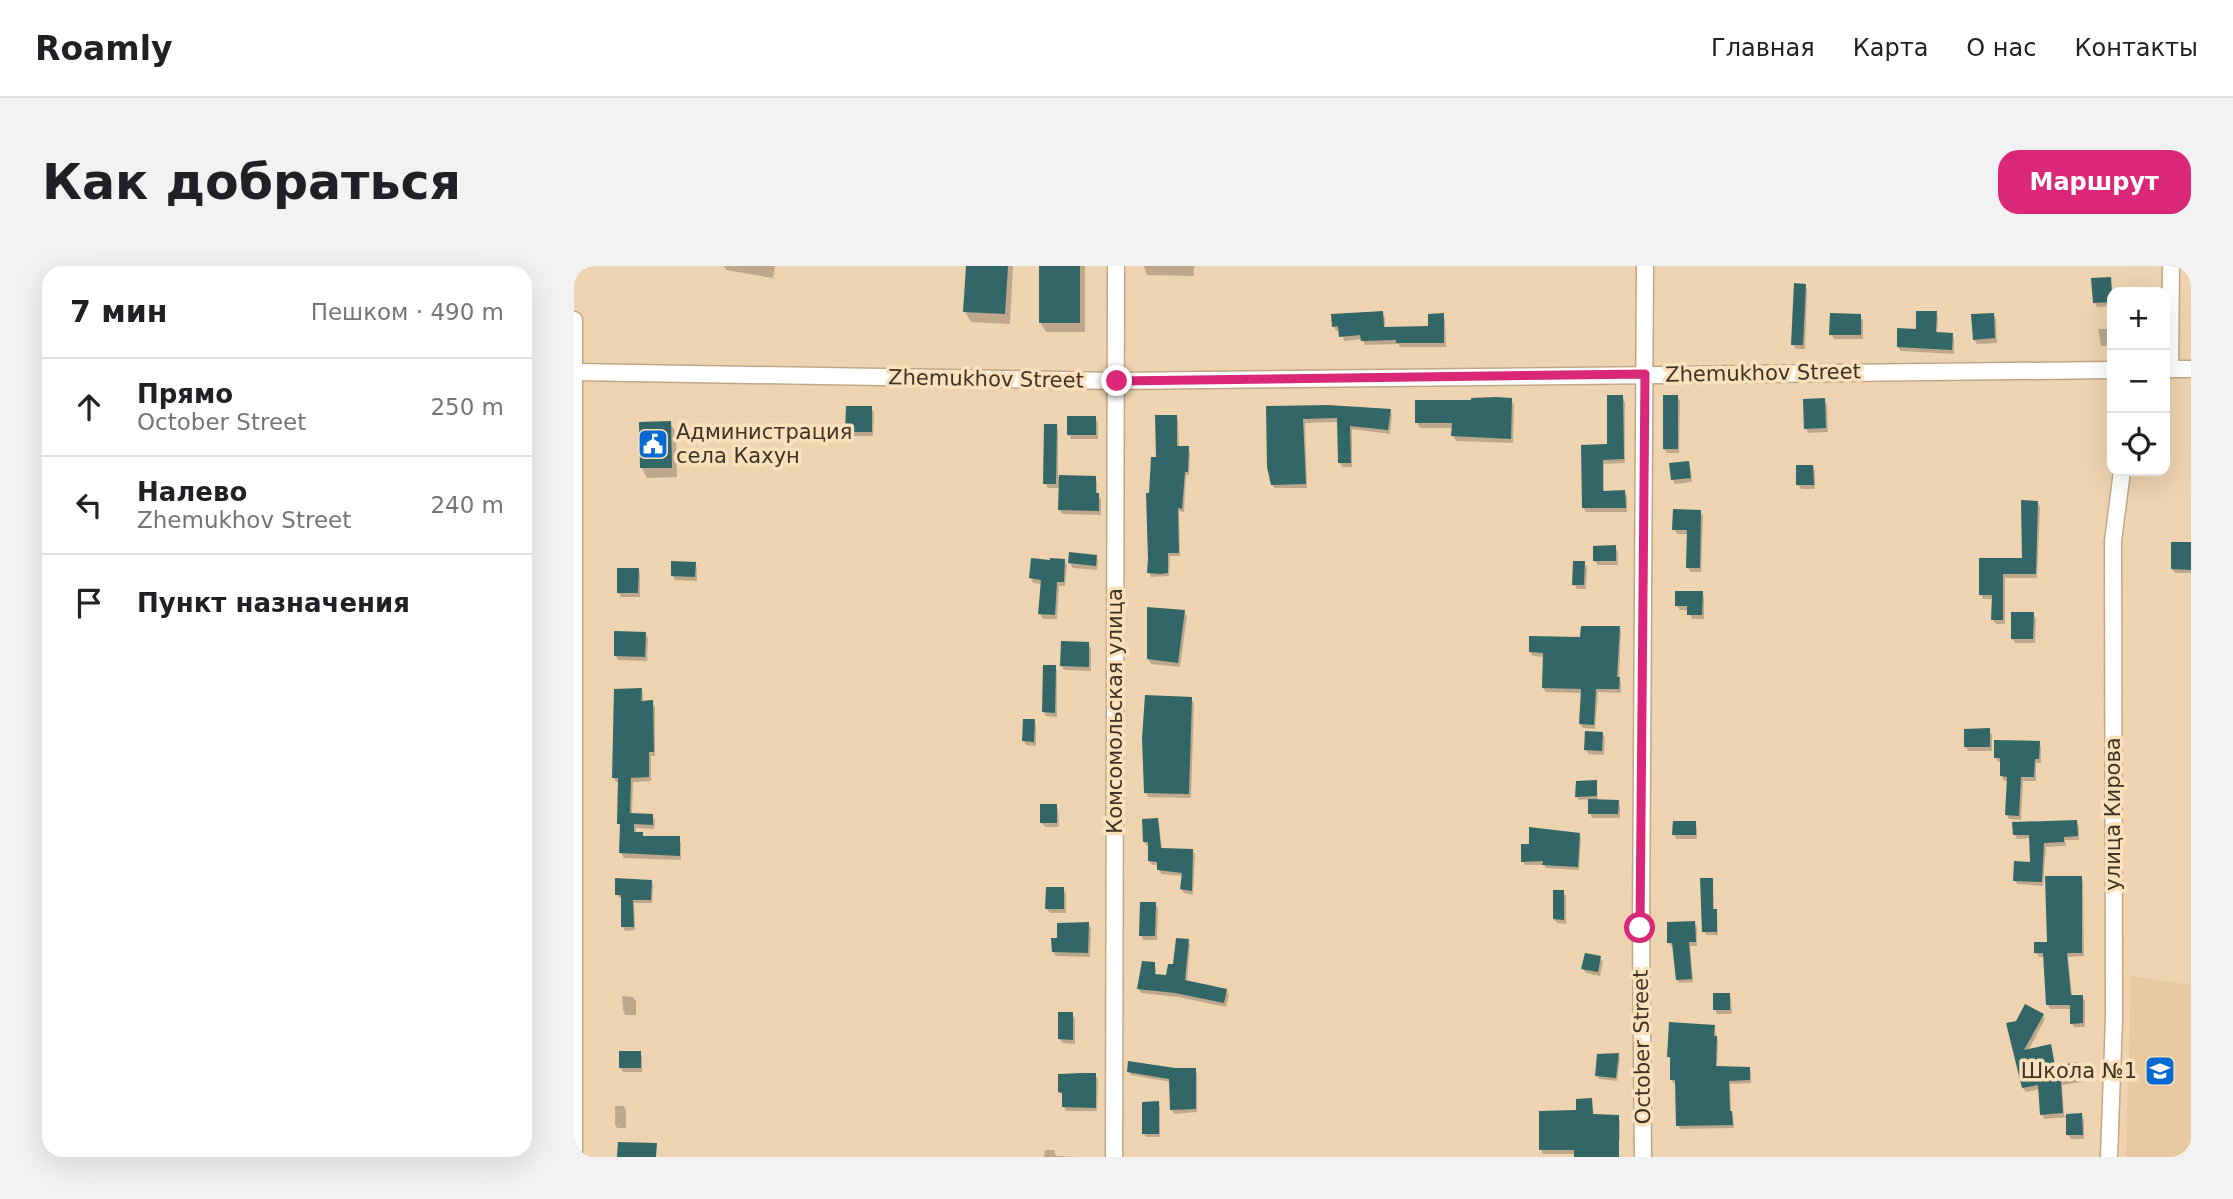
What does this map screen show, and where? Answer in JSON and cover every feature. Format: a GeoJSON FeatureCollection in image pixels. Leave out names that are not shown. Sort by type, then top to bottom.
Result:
{"type":"FeatureCollection","features":[{"type":"Feature","properties":{"kind":"street","name":"Комсомольская улица"},"geometry":{"type":"LineString","coordinates":[[1114,1157],[1116,266]]}},
{"type":"Feature","properties":{"kind":"street","name":"October Street"},"geometry":{"type":"LineString","coordinates":[[1643,1157],[1640,928],[1645,266]]}},
{"type":"Feature","properties":{"kind":"street"},"geometry":{"type":"LineString","coordinates":[[2168,350],[2171,266]]}},
{"type":"Feature","properties":{"kind":"street"},"geometry":{"type":"LineString","coordinates":[[574,320],[574,1157]]}},
{"type":"Feature","properties":{"kind":"street"},"geometry":{"type":"LineString","coordinates":[[2170,369],[2191,369]]}},
{"type":"Feature","properties":{"kind":"street","name":"Zhemukhov Street"},"geometry":{"type":"LineString","coordinates":[[575,372],[1117,381],[2107,370]]}},
{"type":"Feature","properties":{"kind":"street","name":"улица Кирова"},"geometry":{"type":"LineString","coordinates":[[2109,1157],[2113,1018],[2113,541],[2121,476]]}},
{"type":"Feature","properties":{"kind":"shaded area","name":"Школа №1"},"geometry":{"type":"Polygon","coordinates":[[[2131,976],[2191,985],[2191,1157],[2126,1157],[2131,976]]]}},
{"type":"Feature","properties":{"kind":"building"},"geometry":{"type":"Polygon","coordinates":[[[966,266],[1008,266],[1005,314],[963,312],[966,266]]]}},
{"type":"Feature","properties":{"kind":"building"},"geometry":{"type":"Polygon","coordinates":[[[1039,266],[1080,266],[1080,323],[1039,323],[1039,266]]]}},
{"type":"Feature","properties":{"kind":"building"},"geometry":{"type":"Polygon","coordinates":[[[2111,277],[2111,287],[2107,287],[2107,302],[2093,303],[2091,278],[2111,277]]]}},
{"type":"Feature","properties":{"kind":"building"},"geometry":{"type":"Polygon","coordinates":[[[1794,283],[1806,284],[1803,345],[1791,345],[1794,283]]]}},
{"type":"Feature","properties":{"kind":"building"},"geometry":{"type":"Polygon","coordinates":[[[1383,311],[1384,327],[1428,326],[1428,314],[1444,313],[1444,343],[1361,341],[1360,335],[1339,337],[1338,326],[1332,327],[1331,314],[1383,311]]]}},
{"type":"Feature","properties":{"kind":"building"},"geometry":{"type":"Polygon","coordinates":[[[1916,311],[1937,311],[1936,332],[1953,333],[1952,350],[1897,347],[1897,328],[1916,329],[1916,311]]]}},
{"type":"Feature","properties":{"kind":"building"},"geometry":{"type":"Polygon","coordinates":[[[1830,313],[1861,314],[1861,335],[1829,335],[1830,313]]]}},
{"type":"Feature","properties":{"kind":"building"},"geometry":{"type":"Polygon","coordinates":[[[1994,313],[1995,338],[1973,340],[1971,314],[1994,313]]]}},
{"type":"Feature","properties":{"kind":"building"},"geometry":{"type":"Polygon","coordinates":[[[1607,395],[1623,395],[1624,459],[1603,460],[1603,491],[1625,490],[1626,508],[1582,508],[1581,445],[1607,444],[1607,395]]]}},
{"type":"Feature","properties":{"kind":"building"},"geometry":{"type":"Polygon","coordinates":[[[1663,395],[1678,395],[1678,449],[1663,449],[1663,395]]]}},
{"type":"Feature","properties":{"kind":"building"},"geometry":{"type":"Polygon","coordinates":[[[1512,398],[1511,439],[1451,436],[1452,423],[1415,423],[1415,400],[1512,398]]]}},
{"type":"Feature","properties":{"kind":"building"},"geometry":{"type":"Polygon","coordinates":[[[1825,398],[1826,428],[1804,429],[1803,399],[1825,398]]]}},
{"type":"Feature","properties":{"kind":"building"},"geometry":{"type":"Polygon","coordinates":[[[1328,405],[1391,409],[1388,430],[1350,426],[1351,463],[1338,463],[1337,418],[1303,419],[1306,484],[1271,485],[1267,467],[1266,406],[1328,405]]]}},
{"type":"Feature","properties":{"kind":"building"},"geometry":{"type":"Polygon","coordinates":[[[846,406],[872,406],[872,432],[845,432],[846,406]]]}},
{"type":"Feature","properties":{"kind":"building"},"geometry":{"type":"Polygon","coordinates":[[[1155,415],[1177,415],[1177,446],[1189,446],[1182,509],[1178,508],[1179,553],[1168,553],[1168,573],[1161,574],[1147,573],[1146,493],[1149,493],[1151,457],[1156,457],[1155,415]]]}},
{"type":"Feature","properties":{"kind":"building"},"geometry":{"type":"Polygon","coordinates":[[[1067,416],[1096,416],[1096,435],[1067,435],[1067,416]]]}},
{"type":"Feature","properties":{"kind":"building"},"geometry":{"type":"Polygon","coordinates":[[[671,421],[672,468],[640,468],[639,422],[671,421]]]}},
{"type":"Feature","properties":{"kind":"building"},"geometry":{"type":"Polygon","coordinates":[[[1044,424],[1057,424],[1056,484],[1043,484],[1044,424]]]}},
{"type":"Feature","properties":{"kind":"building"},"geometry":{"type":"Polygon","coordinates":[[[1689,461],[1691,478],[1671,480],[1669,463],[1689,461]]]}},
{"type":"Feature","properties":{"kind":"building"},"geometry":{"type":"Polygon","coordinates":[[[1796,465],[1813,465],[1814,485],[1796,485],[1796,465]]]}},
{"type":"Feature","properties":{"kind":"building"},"geometry":{"type":"Polygon","coordinates":[[[1059,475],[1096,476],[1099,511],[1058,510],[1059,475]]]}},
{"type":"Feature","properties":{"kind":"building"},"geometry":{"type":"Polygon","coordinates":[[[2021,500],[2038,501],[2036,574],[2003,574],[2003,620],[1991,620],[1992,595],[1979,595],[1979,558],[2022,558],[2021,500]]]}},
{"type":"Feature","properties":{"kind":"building"},"geometry":{"type":"Polygon","coordinates":[[[1673,509],[1701,510],[1700,568],[1686,568],[1687,530],[1672,530],[1673,509]]]}},
{"type":"Feature","properties":{"kind":"building"},"geometry":{"type":"Polygon","coordinates":[[[2171,542],[2191,542],[2191,570],[2171,569],[2171,542]]]}},
{"type":"Feature","properties":{"kind":"building"},"geometry":{"type":"Polygon","coordinates":[[[1616,545],[1616,561],[1593,561],[1593,546],[1616,545]]]}},
{"type":"Feature","properties":{"kind":"building"},"geometry":{"type":"Polygon","coordinates":[[[1069,552],[1097,555],[1096,566],[1068,563],[1069,552]]]}},
{"type":"Feature","properties":{"kind":"building"},"geometry":{"type":"Polygon","coordinates":[[[1031,558],[1065,559],[1064,582],[1057,582],[1055,615],[1038,614],[1041,580],[1029,578],[1031,558]]]}},
{"type":"Feature","properties":{"kind":"building"},"geometry":{"type":"Polygon","coordinates":[[[671,561],[696,562],[695,577],[671,576],[671,561]]]}},
{"type":"Feature","properties":{"kind":"building"},"geometry":{"type":"Polygon","coordinates":[[[1573,561],[1585,561],[1584,585],[1572,585],[1573,561]]]}},
{"type":"Feature","properties":{"kind":"building"},"geometry":{"type":"Polygon","coordinates":[[[617,568],[639,568],[638,593],[617,593],[617,568]]]}},
{"type":"Feature","properties":{"kind":"building"},"geometry":{"type":"Polygon","coordinates":[[[1675,591],[1703,591],[1702,615],[1687,615],[1687,606],[1675,606],[1675,591]]]}},
{"type":"Feature","properties":{"kind":"building"},"geometry":{"type":"Polygon","coordinates":[[[1147,607],[1185,610],[1178,663],[1147,659],[1147,607]]]}},
{"type":"Feature","properties":{"kind":"building"},"geometry":{"type":"Polygon","coordinates":[[[2011,612],[2034,612],[2033,639],[2011,639],[2011,612]]]}},
{"type":"Feature","properties":{"kind":"building"},"geometry":{"type":"Polygon","coordinates":[[[1581,626],[1620,626],[1617,677],[1620,677],[1619,689],[1596,689],[1594,725],[1579,724],[1581,689],[1542,688],[1543,653],[1529,652],[1529,636],[1580,637],[1581,626]]]}},
{"type":"Feature","properties":{"kind":"building"},"geometry":{"type":"Polygon","coordinates":[[[614,631],[646,632],[645,657],[614,656],[614,631]]]}},
{"type":"Feature","properties":{"kind":"building"},"geometry":{"type":"Polygon","coordinates":[[[1061,641],[1089,642],[1089,667],[1060,666],[1061,641]]]}},
{"type":"Feature","properties":{"kind":"building"},"geometry":{"type":"Polygon","coordinates":[[[1043,665],[1056,665],[1055,713],[1042,712],[1043,665]]]}},
{"type":"Feature","properties":{"kind":"building"},"geometry":{"type":"Polygon","coordinates":[[[642,688],[641,701],[653,700],[654,752],[649,752],[649,777],[631,778],[630,813],[653,814],[653,825],[634,824],[634,832],[643,832],[643,836],[680,836],[680,856],[619,853],[618,778],[612,778],[614,689],[642,688]]]}},
{"type":"Feature","properties":{"kind":"building"},"geometry":{"type":"Polygon","coordinates":[[[1145,695],[1192,697],[1189,794],[1144,793],[1142,738],[1145,695]]]}},
{"type":"Feature","properties":{"kind":"building"},"geometry":{"type":"Polygon","coordinates":[[[1023,719],[1035,719],[1034,742],[1022,741],[1023,719]]]}},
{"type":"Feature","properties":{"kind":"building"},"geometry":{"type":"Polygon","coordinates":[[[1990,728],[1990,747],[1964,747],[1964,729],[1990,728]]]}},
{"type":"Feature","properties":{"kind":"building"},"geometry":{"type":"Polygon","coordinates":[[[1585,731],[1603,732],[1602,751],[1584,750],[1585,731]]]}},
{"type":"Feature","properties":{"kind":"building"},"geometry":{"type":"Polygon","coordinates":[[[1994,740],[2040,741],[2034,777],[2021,777],[2019,816],[2005,815],[2007,777],[2000,776],[2000,758],[1994,758],[1994,740]]]}},
{"type":"Feature","properties":{"kind":"building"},"geometry":{"type":"Polygon","coordinates":[[[1597,780],[1597,796],[1575,797],[1576,781],[1597,780]]]}},
{"type":"Feature","properties":{"kind":"building"},"geometry":{"type":"Polygon","coordinates":[[[1588,799],[1619,800],[1618,814],[1588,814],[1588,799]]]}},
{"type":"Feature","properties":{"kind":"building"},"geometry":{"type":"Polygon","coordinates":[[[1040,804],[1057,804],[1057,823],[1040,823],[1040,804]]]}},
{"type":"Feature","properties":{"kind":"building"},"geometry":{"type":"Polygon","coordinates":[[[1158,818],[1161,848],[1193,849],[1192,891],[1180,889],[1182,873],[1157,870],[1157,862],[1148,861],[1148,842],[1143,842],[1142,819],[1158,818]]]}},
{"type":"Feature","properties":{"kind":"building"},"geometry":{"type":"Polygon","coordinates":[[[2077,820],[2078,836],[2064,837],[2064,842],[2044,843],[2042,882],[2013,881],[2014,861],[2030,862],[2029,835],[2013,835],[2012,822],[2077,820]]]}},
{"type":"Feature","properties":{"kind":"building"},"geometry":{"type":"Polygon","coordinates":[[[1673,821],[1696,821],[1696,835],[1672,835],[1673,821]]]}},
{"type":"Feature","properties":{"kind":"building"},"geometry":{"type":"Polygon","coordinates":[[[1529,827],[1580,833],[1578,867],[1542,865],[1543,861],[1521,862],[1521,844],[1529,844],[1529,827]]]}},
{"type":"Feature","properties":{"kind":"building"},"geometry":{"type":"Polygon","coordinates":[[[2045,876],[2082,876],[2082,953],[2067,953],[2071,995],[2083,995],[2083,1023],[2070,1024],[2070,1005],[2046,1005],[2043,953],[2034,953],[2034,942],[2047,942],[2045,876]]]}},
{"type":"Feature","properties":{"kind":"building"},"geometry":{"type":"Polygon","coordinates":[[[615,878],[652,880],[651,900],[633,900],[634,927],[621,927],[621,895],[615,895],[615,878]]]}},
{"type":"Feature","properties":{"kind":"building"},"geometry":{"type":"Polygon","coordinates":[[[1700,878],[1713,878],[1713,909],[1717,909],[1717,932],[1702,932],[1700,878]]]}},
{"type":"Feature","properties":{"kind":"building"},"geometry":{"type":"Polygon","coordinates":[[[1046,887],[1064,887],[1064,909],[1045,909],[1046,887]]]}},
{"type":"Feature","properties":{"kind":"building"},"geometry":{"type":"Polygon","coordinates":[[[1553,890],[1564,890],[1564,920],[1553,919],[1553,890]]]}},
{"type":"Feature","properties":{"kind":"building"},"geometry":{"type":"Polygon","coordinates":[[[1140,902],[1156,902],[1155,936],[1139,936],[1140,902]]]}},
{"type":"Feature","properties":{"kind":"building"},"geometry":{"type":"Polygon","coordinates":[[[1695,921],[1696,942],[1689,942],[1692,979],[1676,980],[1672,943],[1667,943],[1667,922],[1695,921]]]}},
{"type":"Feature","properties":{"kind":"building"},"geometry":{"type":"Polygon","coordinates":[[[1089,922],[1088,953],[1052,952],[1051,938],[1057,938],[1057,923],[1089,922]]]}},
{"type":"Feature","properties":{"kind":"building"},"geometry":{"type":"Polygon","coordinates":[[[1176,938],[1189,939],[1185,980],[1227,989],[1224,1003],[1137,989],[1142,961],[1155,962],[1155,974],[1166,975],[1168,964],[1173,964],[1176,938]]]}},
{"type":"Feature","properties":{"kind":"building"},"geometry":{"type":"Polygon","coordinates":[[[1585,953],[1601,956],[1598,972],[1581,969],[1585,953]]]}},
{"type":"Feature","properties":{"kind":"building"},"geometry":{"type":"Polygon","coordinates":[[[1713,993],[1730,993],[1730,1010],[1713,1010],[1713,993]]]}},
{"type":"Feature","properties":{"kind":"building"},"geometry":{"type":"Polygon","coordinates":[[[2025,1004],[2044,1014],[2024,1050],[2051,1044],[2055,1066],[2078,1062],[2080,1078],[2061,1081],[2063,1113],[2040,1115],[2038,1085],[2022,1088],[2006,1023],[2016,1021],[2025,1004]]]}},
{"type":"Feature","properties":{"kind":"building"},"geometry":{"type":"Polygon","coordinates":[[[1058,1012],[1073,1012],[1073,1040],[1058,1039],[1058,1012]]]}},
{"type":"Feature","properties":{"kind":"building"},"geometry":{"type":"Polygon","coordinates":[[[1669,1022],[1715,1025],[1716,1066],[1750,1067],[1750,1080],[1729,1081],[1733,1125],[1676,1126],[1675,1080],[1670,1080],[1670,1057],[1667,1057],[1669,1022]]]}},
{"type":"Feature","properties":{"kind":"building"},"geometry":{"type":"Polygon","coordinates":[[[619,1051],[641,1051],[641,1068],[619,1068],[619,1051]]]}},
{"type":"Feature","properties":{"kind":"building"},"geometry":{"type":"Polygon","coordinates":[[[1619,1053],[1616,1078],[1595,1076],[1597,1054],[1619,1053]]]}},
{"type":"Feature","properties":{"kind":"building"},"geometry":{"type":"Polygon","coordinates":[[[1128,1061],[1175,1068],[1196,1068],[1196,1109],[1170,1110],[1169,1079],[1127,1072],[1128,1061]]]}},
{"type":"Feature","properties":{"kind":"building"},"geometry":{"type":"Polygon","coordinates":[[[1096,1073],[1096,1108],[1062,1107],[1062,1093],[1058,1092],[1058,1074],[1096,1073]]]}},
{"type":"Feature","properties":{"kind":"building"},"geometry":{"type":"Polygon","coordinates":[[[1592,1098],[1593,1114],[1619,1115],[1619,1157],[1574,1157],[1574,1150],[1539,1150],[1539,1111],[1576,1110],[1576,1099],[1592,1098]]]}},
{"type":"Feature","properties":{"kind":"building"},"geometry":{"type":"Polygon","coordinates":[[[1159,1101],[1159,1134],[1142,1134],[1142,1102],[1159,1101]]]}},
{"type":"Feature","properties":{"kind":"building"},"geometry":{"type":"Polygon","coordinates":[[[2082,1113],[2083,1135],[2066,1135],[2066,1114],[2082,1113]]]}},
{"type":"Feature","properties":{"kind":"building"},"geometry":{"type":"Polygon","coordinates":[[[618,1142],[657,1143],[656,1157],[617,1157],[618,1142]]]}},
{"type":"Feature","properties":{"kind":"place","name":"Администрация села Кахун"},"geometry":{"type":"Point","coordinates":[653,444]}},
{"type":"Feature","properties":{"kind":"place","name":"Школа №1"},"geometry":{"type":"Point","coordinates":[2160,1071]}},
{"type":"Feature","properties":{"kind":"route"},"geometry":{"type":"LineString","coordinates":[[1117,381],[1645,374],[1640,928]]}}]}
